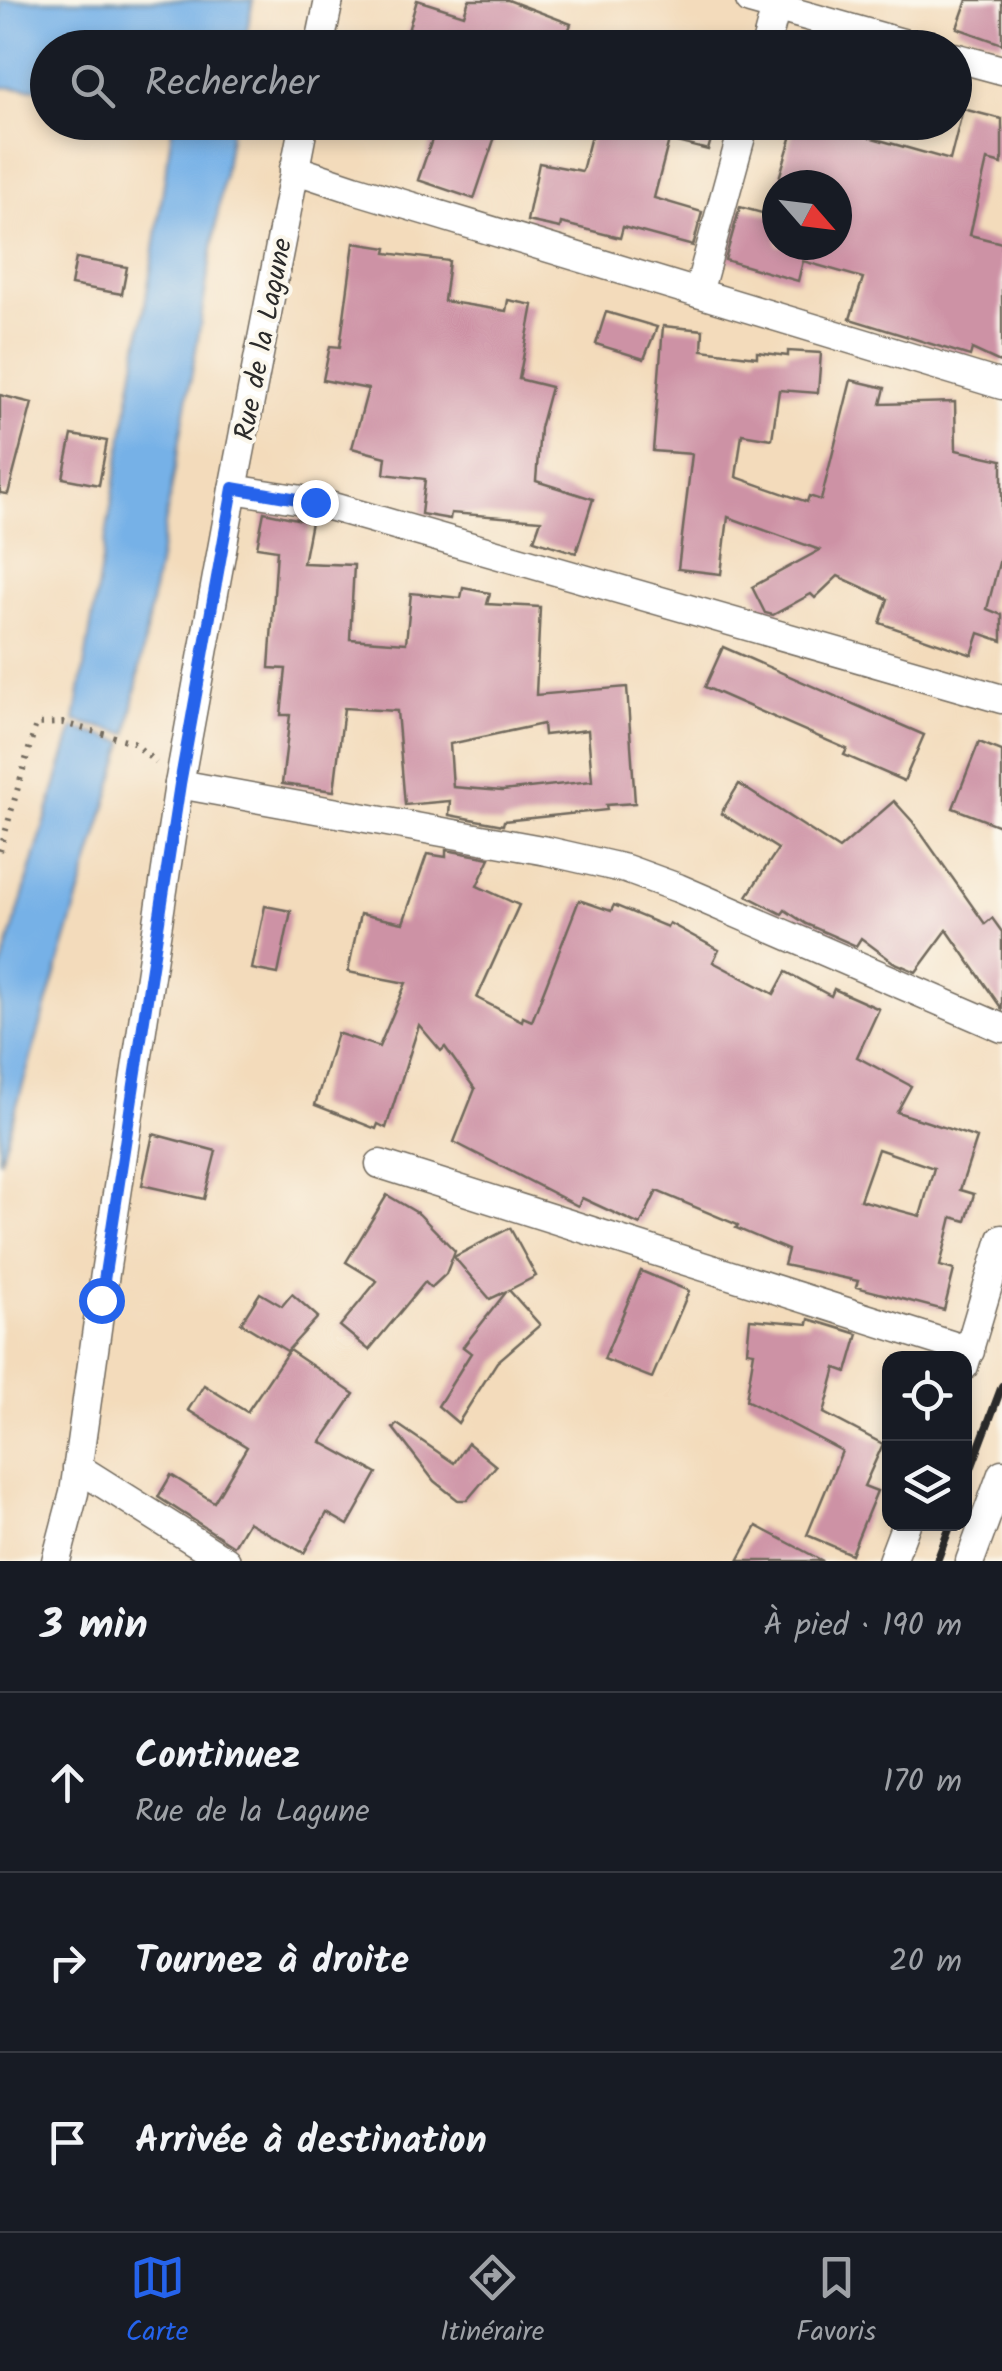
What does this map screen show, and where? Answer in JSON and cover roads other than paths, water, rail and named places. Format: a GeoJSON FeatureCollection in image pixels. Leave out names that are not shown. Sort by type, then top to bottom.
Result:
{"type":"FeatureCollection","features":[{"type":"Feature","properties":{"kind":"street"},"geometry":{"type":"LineString","coordinates":[[323,30],[329,0]]}},
{"type":"Feature","properties":{"kind":"street"},"geometry":{"type":"LineString","coordinates":[[764,30],[763,4],[856,30]]}},
{"type":"Feature","properties":{"kind":"street"},"geometry":{"type":"LineString","coordinates":[[972,62],[1002,70]]}},
{"type":"Feature","properties":{"kind":"street","name":"Rue de la Lagune"},"geometry":{"type":"LineString","coordinates":[[56,1561],[74,1492],[180,784],[300,140]]}},
{"type":"Feature","properties":{"kind":"street"},"geometry":{"type":"LineString","coordinates":[[698,292],[739,140]]}},
{"type":"Feature","properties":{"kind":"street"},"geometry":{"type":"LineString","coordinates":[[294,169],[1002,385]]}},
{"type":"Feature","properties":{"kind":"street"},"geometry":{"type":"LineString","coordinates":[[233,488],[315,502],[1002,700]]}},
{"type":"Feature","properties":{"kind":"street"},"geometry":{"type":"LineString","coordinates":[[180,784],[626,869],[1002,1028]]}},
{"type":"Feature","properties":{"kind":"street"},"geometry":{"type":"LineString","coordinates":[[380,1164],[946,1351]]}},
{"type":"Feature","properties":{"kind":"street"},"geometry":{"type":"LineString","coordinates":[[969,1351],[1002,1239]]}},
{"type":"Feature","properties":{"kind":"street"},"geometry":{"type":"LineString","coordinates":[[77,1467],[226,1561]]}},
{"type":"Feature","properties":{"kind":"street"},"geometry":{"type":"LineString","coordinates":[[970,1561],[1002,1474]]}},
{"type":"Feature","properties":{"kind":"street"},"geometry":{"type":"LineString","coordinates":[[892,1561],[903,1531]]}},
{"type":"Feature","properties":{"kind":"water"},"geometry":{"type":"Polygon","coordinates":[[[0,0],[253,0],[247,30],[30,30],[30,88],[0,87],[0,0]]]}},
{"type":"Feature","properties":{"kind":"water"},"geometry":{"type":"Polygon","coordinates":[[[170,140],[229,140],[128,734],[75,721],[170,140]]]}},
{"type":"Feature","properties":{"kind":"water"},"geometry":{"type":"Polygon","coordinates":[[[73,728],[125,742],[0,1162],[0,973],[73,728]]]}},
{"type":"Feature","properties":{"kind":"railway"},"geometry":{"type":"LineString","coordinates":[[972,1466],[1002,1386]]}},
{"type":"Feature","properties":{"kind":"railway"},"geometry":{"type":"LineString","coordinates":[[937,1561],[948,1531]]}}]}
